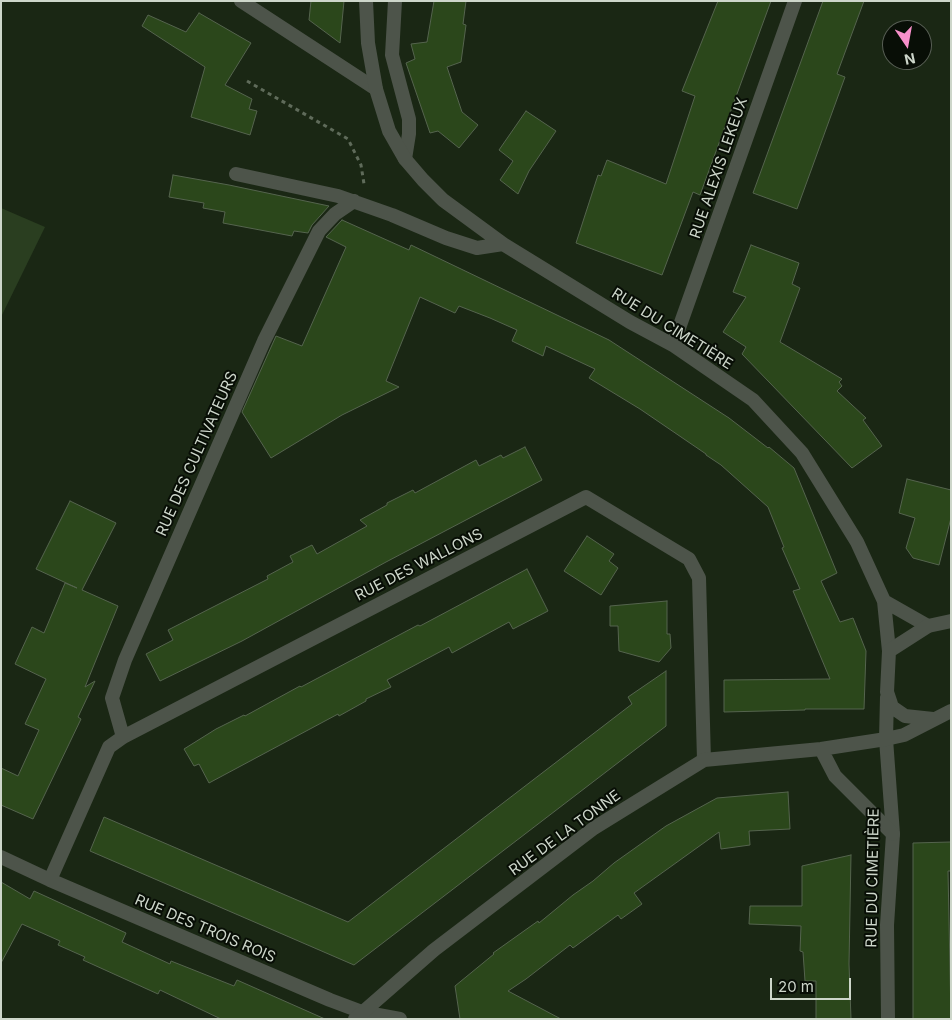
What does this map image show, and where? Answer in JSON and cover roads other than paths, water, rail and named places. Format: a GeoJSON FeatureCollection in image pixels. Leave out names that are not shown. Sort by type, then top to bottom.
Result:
{"type":"FeatureCollection","features":[{"type":"Feature","properties":{"kind":"street"},"geometry":{"type":"LineString","coordinates":[[241,1],[376,89]]}},
{"type":"Feature","properties":{"kind":"street","name":"RUE DU CIMETIÈRE"},"geometry":{"type":"LineString","coordinates":[[366,1],[368,43],[376,89],[389,131],[405,159],[422,180],[443,200],[503,244],[630,322],[673,345],[752,400],[802,453],[857,542],[884,601],[889,651],[886,739],[893,834],[887,925],[888,1019]]}},
{"type":"Feature","properties":{"kind":"street"},"geometry":{"type":"LineString","coordinates":[[395,1],[392,55],[409,120],[405,159]]}},
{"type":"Feature","properties":{"kind":"street","name":"RUE ALEXIS LEKEUX"},"geometry":{"type":"LineString","coordinates":[[673,345],[795,1]]}},
{"type":"Feature","properties":{"kind":"street"},"geometry":{"type":"LineString","coordinates":[[236,174],[338,196],[477,248],[503,244]]}},
{"type":"Feature","properties":{"kind":"street","name":"RUE DES CULTIVATEURS"},"geometry":{"type":"LineString","coordinates":[[124,737],[112,698],[125,660],[264,341],[319,231],[335,214],[354,201]]}},
{"type":"Feature","properties":{"kind":"street","name":"RUE DES WALLONS"},"geometry":{"type":"LineString","coordinates":[[50,880],[109,747],[124,737],[586,497],[689,559],[699,578],[704,760]]}},
{"type":"Feature","properties":{"kind":"street"},"geometry":{"type":"LineString","coordinates":[[884,601],[928,626]]}},
{"type":"Feature","properties":{"kind":"street"},"geometry":{"type":"LineString","coordinates":[[889,651],[928,626],[951,620]]}},
{"type":"Feature","properties":{"kind":"street"},"geometry":{"type":"LineString","coordinates":[[887,692],[892,707],[905,716],[935,719]]}},
{"type":"Feature","properties":{"kind":"street","name":"RUE DE LA TONNE"},"geometry":{"type":"LineString","coordinates":[[358,1015],[434,950],[594,828],[704,760],[821,749],[886,739],[904,735],[951,711]]}},
{"type":"Feature","properties":{"kind":"street"},"geometry":{"type":"LineString","coordinates":[[821,749],[835,776],[893,834]]}},
{"type":"Feature","properties":{"kind":"street","name":"RUE DES TROIS ROIS"},"geometry":{"type":"LineString","coordinates":[[1,857],[50,880],[330,1000],[358,1015],[400,1019]]}}]}
